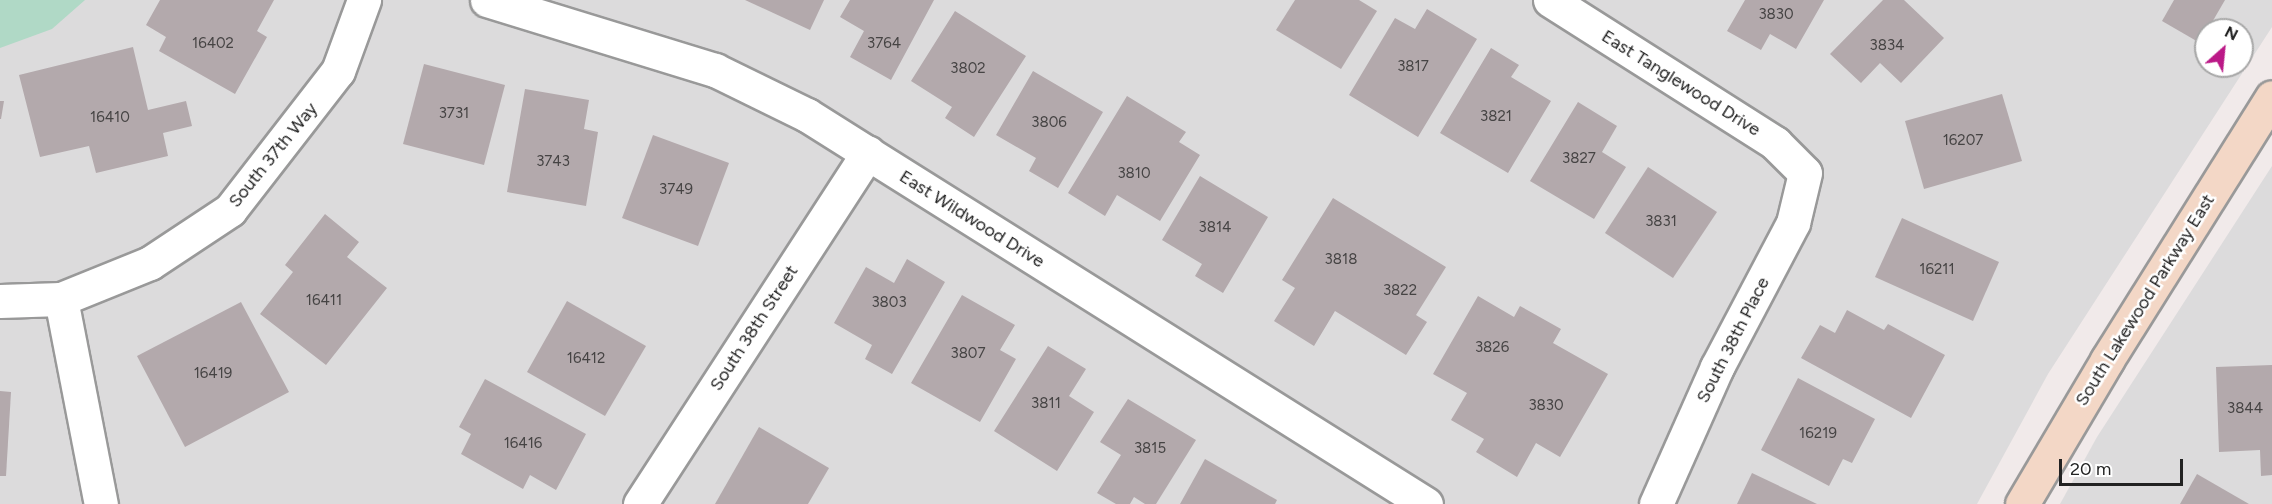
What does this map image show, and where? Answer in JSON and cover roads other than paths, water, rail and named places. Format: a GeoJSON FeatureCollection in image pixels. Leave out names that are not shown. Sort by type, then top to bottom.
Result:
{"type":"FeatureCollection","features":[{"type":"Feature","properties":{"kind":"street","name":"South 37th Way"},"geometry":{"type":"LineString","coordinates":[[61,299],[150,263],[230,210],[338,71],[364,0]]}},
{"type":"Feature","properties":{"kind":"street","name":"East Wildwood Drive"},"geometry":{"type":"LineString","coordinates":[[487,0],[715,70],[807,115],[1426,504]]}},
{"type":"Feature","properties":{"kind":"street","name":"East Tanglewood Drive"},"geometry":{"type":"LineString","coordinates":[[1550,0],[1775,143],[1805,174]]}},
{"type":"Feature","properties":{"kind":"street","name":"South Lakewood Parkway East"},"geometry":{"type":"LineString","coordinates":[[2022,504],[2107,360],[2272,97]]}},
{"type":"Feature","properties":{"kind":"street","name":"South 38th Street"},"geometry":{"type":"LineString","coordinates":[[639,504],[868,153]]}},
{"type":"Feature","properties":{"kind":"street","name":"South 38th Place"},"geometry":{"type":"LineString","coordinates":[[1656,504],[1717,367],[1793,223],[1805,174]]}},
{"type":"Feature","properties":{"kind":"street"},"geometry":{"type":"LineString","coordinates":[[0,301],[61,299],[101,504]]}}]}
